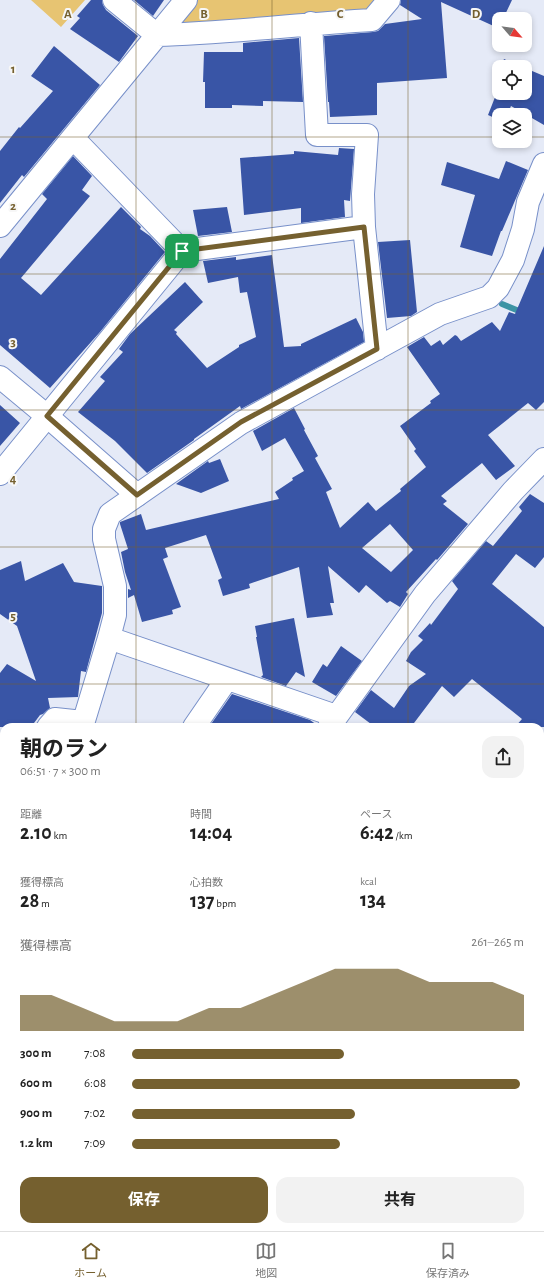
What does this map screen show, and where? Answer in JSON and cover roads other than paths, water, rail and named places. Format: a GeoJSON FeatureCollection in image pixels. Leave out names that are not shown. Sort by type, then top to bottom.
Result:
{"type":"FeatureCollection","features":[{"type":"Feature","properties":{"kind":"street"},"geometry":{"type":"LineString","coordinates":[[114,0],[157,35],[189,34],[311,23],[372,20],[389,0]]}},
{"type":"Feature","properties":{"kind":"street"},"geometry":{"type":"LineString","coordinates":[[0,226],[186,0]]}},
{"type":"Feature","properties":{"kind":"street"},"geometry":{"type":"LineString","coordinates":[[311,23],[317,135],[367,136],[363,194],[364,227],[377,349]]}},
{"type":"Feature","properties":{"kind":"street"},"geometry":{"type":"LineString","coordinates":[[73,138],[182,251]]}},
{"type":"Feature","properties":{"kind":"street"},"geometry":{"type":"LineString","coordinates":[[83,723],[115,615],[115,586],[104,539],[104,528],[106,520],[110,514],[241,422],[440,314],[489,297],[498,288],[513,260],[523,229],[528,202],[544,164]]}},
{"type":"Feature","properties":{"kind":"street"},"geometry":{"type":"LineString","coordinates":[[0,474],[182,251],[364,227]]}},
{"type":"Feature","properties":{"kind":"street"},"geometry":{"type":"LineString","coordinates":[[0,377],[137,495]]}},
{"type":"Feature","properties":{"kind":"street"},"geometry":{"type":"LineString","coordinates":[[109,638],[227,678],[332,721],[425,594],[513,491],[544,459]]}},
{"type":"Feature","properties":{"kind":"street"},"geometry":{"type":"LineString","coordinates":[[197,723],[227,678]]}},
{"type":"Feature","properties":{"kind":"street"},"geometry":{"type":"LineString","coordinates":[[52,723],[55,719],[73,723]]}},
{"type":"Feature","properties":{"kind":"waterway"},"geometry":{"type":"LineString","coordinates":[[502,304],[524,313]]}}]}
